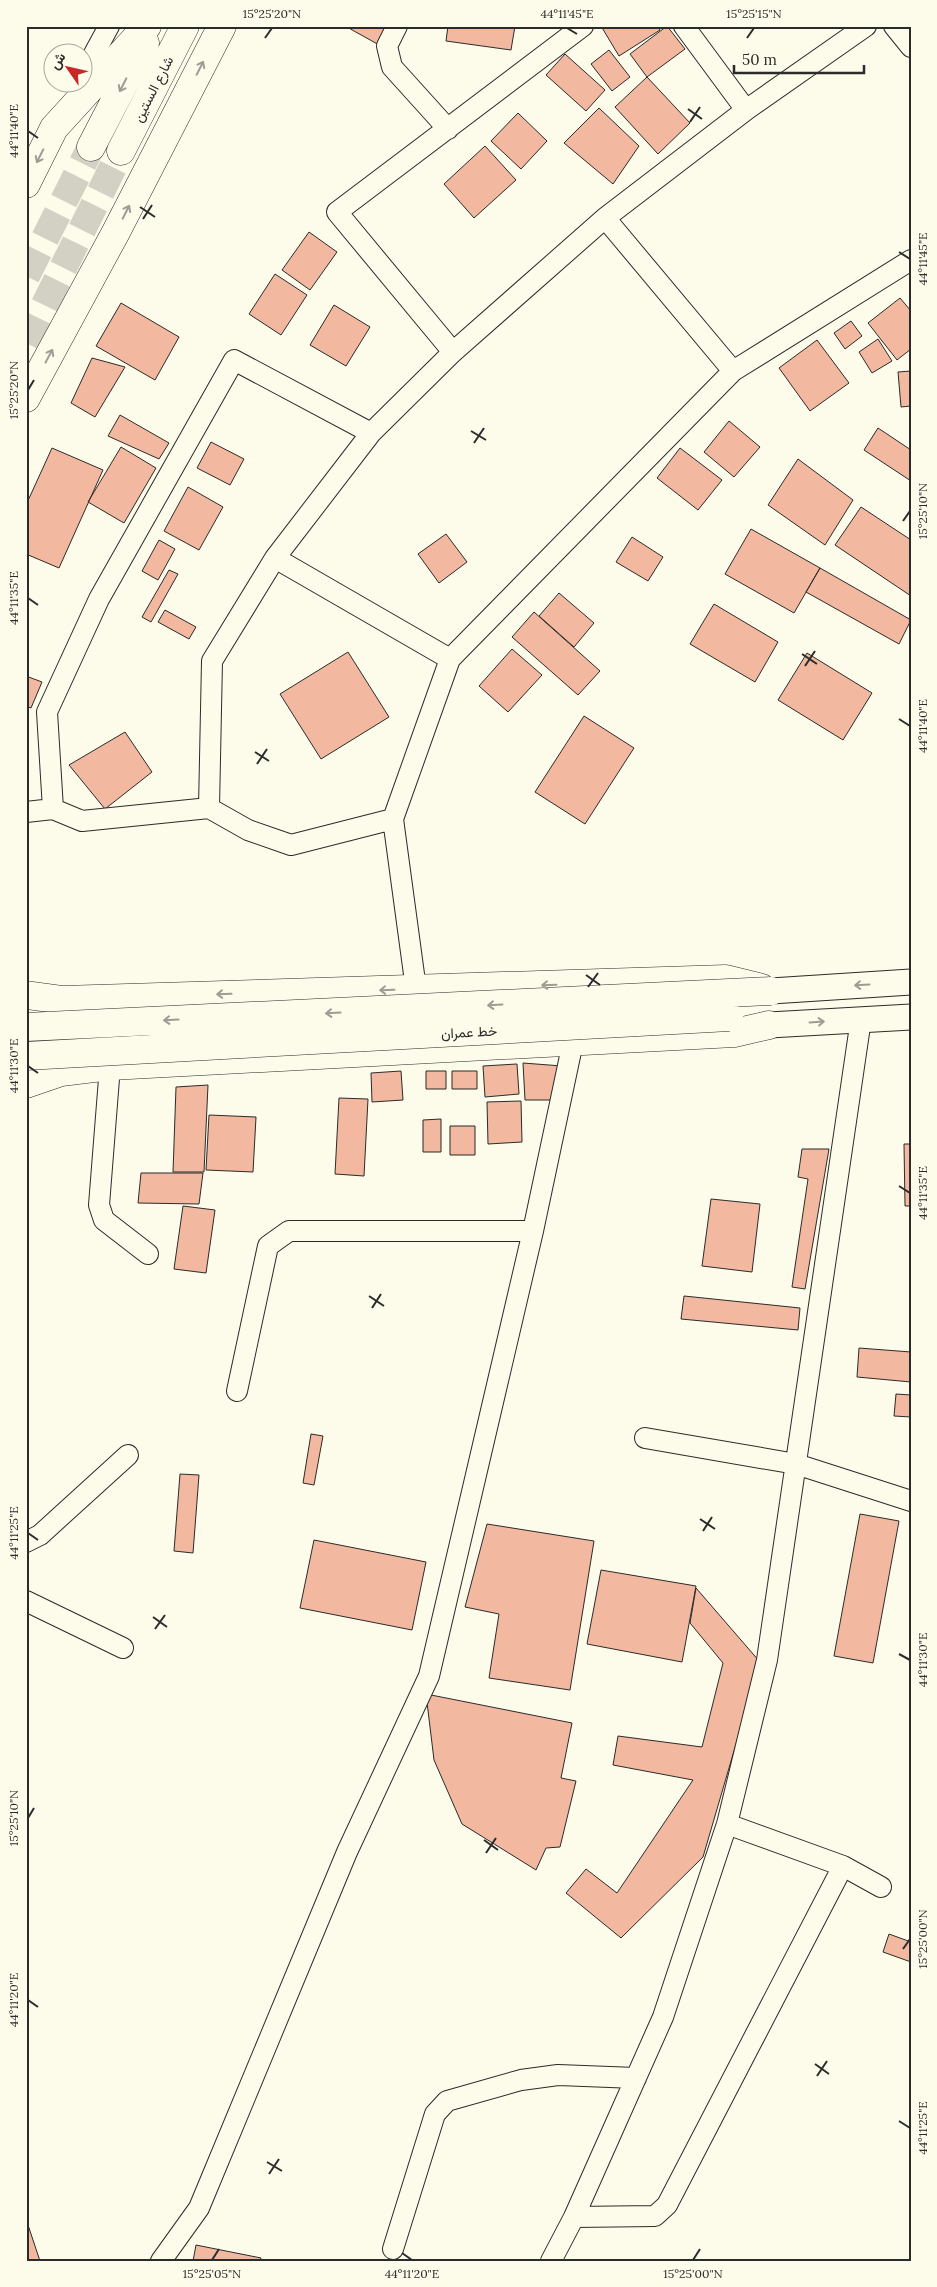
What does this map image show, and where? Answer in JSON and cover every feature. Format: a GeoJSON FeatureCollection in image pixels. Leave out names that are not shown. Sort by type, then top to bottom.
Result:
{"type":"FeatureCollection","features":[{"type":"Feature","properties":{"kind":"highway"},"geometry":{"type":"LineString","coordinates":[[26,184],[54,128],[147,26]]}},
{"type":"Feature","properties":{"kind":"highway","name":"شارع الستين"},"geometry":{"type":"LineString","coordinates":[[91,147],[153,26]]}},
{"type":"Feature","properties":{"kind":"highway","name":"شارع الستين"},"geometry":{"type":"LineString","coordinates":[[121,151],[185,26]]}},
{"type":"Feature","properties":{"kind":"highway"},"geometry":{"type":"LineString","coordinates":[[26,398],[116,232],[222,26]]}},
{"type":"Feature","properties":{"kind":"highway"},"geometry":{"type":"LineString","coordinates":[[26,996],[63,1000],[726,979],[771,990]]}},
{"type":"Feature","properties":{"kind":"highway","name":"خط عمران"},"geometry":{"type":"LineString","coordinates":[[26,1027],[771,990]]}},
{"type":"Feature","properties":{"kind":"highway"},"geometry":{"type":"LineString","coordinates":[[26,1032],[36,1013],[63,1000]]}},
{"type":"Feature","properties":{"kind":"highway","name":"خط عمران"},"geometry":{"type":"LineString","coordinates":[[26,1056],[729,1017],[769,1025]]}},
{"type":"Feature","properties":{"kind":"highway"},"geometry":{"type":"LineString","coordinates":[[26,1084],[62,1072],[110,1066],[734,1033],[769,1025]]}},
{"type":"Feature","properties":{"kind":"highway"},"geometry":{"type":"LineString","coordinates":[[26,1040],[38,1058],[62,1072]]}},
{"type":"Feature","properties":{"kind":"main road","name":"خط عمران"},"geometry":{"type":"LineString","coordinates":[[771,990],[911,982]]}},
{"type":"Feature","properties":{"kind":"main road","name":"خط عمران"},"geometry":{"type":"LineString","coordinates":[[769,1025],[911,1017]]}},
{"type":"Feature","properties":{"kind":"street"},"geometry":{"type":"LineString","coordinates":[[92,58],[110,26]]}},
{"type":"Feature","properties":{"kind":"street"},"geometry":{"type":"LineString","coordinates":[[397,26],[388,46],[392,67],[448,129]]}},
{"type":"Feature","properties":{"kind":"street"},"geometry":{"type":"LineString","coordinates":[[453,352],[337,212],[583,26]]}},
{"type":"Feature","properties":{"kind":"street"},"geometry":{"type":"LineString","coordinates":[[684,26],[746,110]]}},
{"type":"Feature","properties":{"kind":"street"},"geometry":{"type":"LineString","coordinates":[[209,808],[212,661],[275,558],[371,433],[453,352],[605,218],[746,110],[866,26]]}},
{"type":"Feature","properties":{"kind":"street"},"geometry":{"type":"LineString","coordinates":[[894,26],[911,47]]}},
{"type":"Feature","properties":{"kind":"street"},"geometry":{"type":"LineString","coordinates":[[54,128],[74,92]]}},
{"type":"Feature","properties":{"kind":"street"},"geometry":{"type":"LineString","coordinates":[[605,218],[733,371]]}},
{"type":"Feature","properties":{"kind":"street"},"geometry":{"type":"LineString","coordinates":[[416,989],[393,819],[450,659],[733,371],[911,260]]}},
{"type":"Feature","properties":{"kind":"street"},"geometry":{"type":"LineString","coordinates":[[53,809],[47,712],[99,599],[234,360],[371,433]]}},
{"type":"Feature","properties":{"kind":"street"},"geometry":{"type":"LineString","coordinates":[[275,558],[450,659]]}},
{"type":"Feature","properties":{"kind":"street"},"geometry":{"type":"LineString","coordinates":[[26,812],[53,809],[82,821],[209,808],[248,830],[290,845],[393,819]]}},
{"type":"Feature","properties":{"kind":"street"},"geometry":{"type":"LineString","coordinates":[[551,2261],[574,2217],[664,2016],[727,1824],[767,1660],[861,1019]]}},
{"type":"Feature","properties":{"kind":"street"},"geometry":{"type":"LineString","coordinates":[[161,2261],[199,2208],[347,1852],[430,1676],[533,1230],[573,1042]]}},
{"type":"Feature","properties":{"kind":"street"},"geometry":{"type":"LineString","coordinates":[[110,1066],[99,1205],[104,1220],[148,1254]]}},
{"type":"Feature","properties":{"kind":"street"},"geometry":{"type":"LineString","coordinates":[[237,1391],[268,1246],[289,1231],[533,1230]]}},
{"type":"Feature","properties":{"kind":"street"},"geometry":{"type":"LineString","coordinates":[[645,1438],[796,1464],[911,1501]]}},
{"type":"Feature","properties":{"kind":"street"},"geometry":{"type":"LineString","coordinates":[[26,1542],[40,1535],[128,1455]]}},
{"type":"Feature","properties":{"kind":"street"},"geometry":{"type":"LineString","coordinates":[[26,1601],[123,1648]]}},
{"type":"Feature","properties":{"kind":"street"},"geometry":{"type":"LineString","coordinates":[[727,1824],[843,1866],[881,1886]]}},
{"type":"Feature","properties":{"kind":"street"},"geometry":{"type":"LineString","coordinates":[[574,2217],[655,2216],[667,2205],[843,1866]]}},
{"type":"Feature","properties":{"kind":"street"},"geometry":{"type":"LineString","coordinates":[[393,2249],[435,2114],[447,2101],[522,2080],[558,2075],[636,2078]]}},
{"type":"Feature","properties":{"kind":"building"},"geometry":{"type":"Polygon","coordinates":[[[345,26],[392,26],[381,46],[345,26]]]}},
{"type":"Feature","properties":{"kind":"building"},"geometry":{"type":"Polygon","coordinates":[[[448,26],[515,26],[511,50],[446,41],[448,26]]]}},
{"type":"Feature","properties":{"kind":"building"},"geometry":{"type":"Polygon","coordinates":[[[601,26],[657,26],[660,30],[619,56],[601,26]]]}},
{"type":"Feature","properties":{"kind":"building"},"geometry":{"type":"Polygon","coordinates":[[[667,26],[685,49],[647,77],[630,54],[667,26]]]}},
{"type":"Feature","properties":{"kind":"building"},"geometry":{"type":"Polygon","coordinates":[[[609,50],[630,77],[612,91],[591,64],[609,50]]]}},
{"type":"Feature","properties":{"kind":"building"},"geometry":{"type":"Polygon","coordinates":[[[565,54],[605,90],[586,111],[546,75],[565,54]]]}},
{"type":"Feature","properties":{"kind":"building"},"geometry":{"type":"Polygon","coordinates":[[[647,77],[690,123],[658,154],[615,107],[647,77]]]}},
{"type":"Feature","properties":{"kind":"building"},"geometry":{"type":"Polygon","coordinates":[[[599,108],[639,146],[613,184],[564,143],[599,108]]]}},
{"type":"Feature","properties":{"kind":"building"},"geometry":{"type":"Polygon","coordinates":[[[518,113],[547,141],[521,169],[491,141],[518,113]]]}},
{"type":"Feature","properties":{"kind":"building"},"geometry":{"type":"Polygon","coordinates":[[[485,146],[516,180],[474,218],[444,184],[485,146]]]}},
{"type":"Feature","properties":{"kind":"building"},"geometry":{"type":"Polygon","coordinates":[[[309,232],[337,252],[310,290],[282,270],[309,232]]]}},
{"type":"Feature","properties":{"kind":"building"},"geometry":{"type":"Polygon","coordinates":[[[275,274],[307,295],[281,335],[249,314],[275,274]]]}},
{"type":"Feature","properties":{"kind":"building"},"geometry":{"type":"Polygon","coordinates":[[[900,298],[911,311],[911,349],[897,360],[868,323],[900,298]]]}},
{"type":"Feature","properties":{"kind":"building"},"geometry":{"type":"Polygon","coordinates":[[[121,303],[179,337],[155,380],[96,346],[121,303]]]}},
{"type":"Feature","properties":{"kind":"building"},"geometry":{"type":"Polygon","coordinates":[[[334,305],[370,327],[346,366],[310,345],[334,305]]]}},
{"type":"Feature","properties":{"kind":"building"},"geometry":{"type":"Polygon","coordinates":[[[851,321],[862,336],[845,349],[834,333],[851,321]]]}},
{"type":"Feature","properties":{"kind":"building"},"geometry":{"type":"Polygon","coordinates":[[[878,339],[892,361],[872,373],[859,352],[878,339]]]}},
{"type":"Feature","properties":{"kind":"building"},"geometry":{"type":"Polygon","coordinates":[[[817,340],[849,383],[810,411],[779,368],[817,340]]]}},
{"type":"Feature","properties":{"kind":"building"},"geometry":{"type":"Polygon","coordinates":[[[92,358],[125,367],[95,417],[71,403],[92,358]]]}},
{"type":"Feature","properties":{"kind":"building"},"geometry":{"type":"Polygon","coordinates":[[[911,371],[911,406],[901,407],[898,372],[911,371]]]}},
{"type":"Feature","properties":{"kind":"building"},"geometry":{"type":"Polygon","coordinates":[[[120,415],[169,443],[159,459],[108,436],[120,415]]]}},
{"type":"Feature","properties":{"kind":"building"},"geometry":{"type":"Polygon","coordinates":[[[729,421],[760,447],[734,477],[704,452],[729,421]]]}},
{"type":"Feature","properties":{"kind":"building"},"geometry":{"type":"Polygon","coordinates":[[[878,428],[911,450],[911,481],[864,450],[878,428]]]}},
{"type":"Feature","properties":{"kind":"building"},"geometry":{"type":"Polygon","coordinates":[[[211,442],[244,459],[230,485],[197,468],[211,442]]]}},
{"type":"Feature","properties":{"kind":"building"},"geometry":{"type":"Polygon","coordinates":[[[121,447],[156,468],[124,523],[88,502],[121,447]]]}},
{"type":"Feature","properties":{"kind":"building"},"geometry":{"type":"Polygon","coordinates":[[[52,448],[103,470],[59,568],[26,554],[26,505],[52,448]]]}},
{"type":"Feature","properties":{"kind":"building"},"geometry":{"type":"Polygon","coordinates":[[[680,448],[722,480],[698,510],[657,478],[680,448]]]}},
{"type":"Feature","properties":{"kind":"building"},"geometry":{"type":"Polygon","coordinates":[[[798,459],[853,500],[825,545],[768,505],[798,459]]]}},
{"type":"Feature","properties":{"kind":"building"},"geometry":{"type":"Polygon","coordinates":[[[188,487],[223,507],[199,550],[164,531],[188,487]]]}},
{"type":"Feature","properties":{"kind":"building"},"geometry":{"type":"Polygon","coordinates":[[[861,507],[911,540],[911,596],[835,545],[861,507]]]}},
{"type":"Feature","properties":{"kind":"building"},"geometry":{"type":"Polygon","coordinates":[[[751,529],[820,568],[794,613],[725,574],[751,529]]]}},
{"type":"Feature","properties":{"kind":"building"},"geometry":{"type":"Polygon","coordinates":[[[446,534],[467,562],[439,583],[418,554],[446,534]]]}},
{"type":"Feature","properties":{"kind":"building"},"geometry":{"type":"Polygon","coordinates":[[[632,537],[663,557],[648,581],[616,562],[632,537]]]}},
{"type":"Feature","properties":{"kind":"building"},"geometry":{"type":"Polygon","coordinates":[[[159,540],[175,549],[158,580],[142,571],[159,540]]]}},
{"type":"Feature","properties":{"kind":"building"},"geometry":{"type":"Polygon","coordinates":[[[820,568],[911,620],[899,644],[806,592],[820,568]]]}},
{"type":"Feature","properties":{"kind":"building"},"geometry":{"type":"Polygon","coordinates":[[[169,570],[178,574],[151,622],[142,617],[169,570]]]}},
{"type":"Feature","properties":{"kind":"building"},"geometry":{"type":"Polygon","coordinates":[[[559,593],[594,623],[574,647],[539,616],[559,593]]]}},
{"type":"Feature","properties":{"kind":"building"},"geometry":{"type":"Polygon","coordinates":[[[714,604],[778,642],[755,682],[690,644],[714,604]]]}},
{"type":"Feature","properties":{"kind":"building"},"geometry":{"type":"Polygon","coordinates":[[[165,610],[196,627],[189,639],[158,622],[165,610]]]}},
{"type":"Feature","properties":{"kind":"building"},"geometry":{"type":"Polygon","coordinates":[[[534,612],[600,671],[578,695],[512,637],[534,612]]]}},
{"type":"Feature","properties":{"kind":"building"},"geometry":{"type":"Polygon","coordinates":[[[512,649],[542,675],[508,712],[479,686],[512,649]]]}},
{"type":"Feature","properties":{"kind":"building"},"geometry":{"type":"Polygon","coordinates":[[[348,652],[389,717],[321,759],[280,694],[348,652]]]}},
{"type":"Feature","properties":{"kind":"building"},"geometry":{"type":"Polygon","coordinates":[[[807,653],[872,693],[843,740],[778,700],[807,653]]]}},
{"type":"Feature","properties":{"kind":"building"},"geometry":{"type":"Polygon","coordinates":[[[26,676],[42,682],[31,708],[26,706],[26,676]]]}},
{"type":"Feature","properties":{"kind":"building"},"geometry":{"type":"Polygon","coordinates":[[[584,716],[634,748],[585,824],[535,792],[584,716]]]}},
{"type":"Feature","properties":{"kind":"building"},"geometry":{"type":"Polygon","coordinates":[[[125,732],[152,772],[105,809],[69,765],[125,732]]]}},
{"type":"Feature","properties":{"kind":"building"},"geometry":{"type":"Polygon","coordinates":[[[523,1063],[562,1066],[558,1100],[525,1100],[523,1063]]]}},
{"type":"Feature","properties":{"kind":"building"},"geometry":{"type":"Polygon","coordinates":[[[517,1064],[519,1094],[485,1097],[483,1066],[517,1064]]]}},
{"type":"Feature","properties":{"kind":"building"},"geometry":{"type":"Polygon","coordinates":[[[401,1071],[403,1100],[372,1102],[371,1073],[401,1071]]]}},
{"type":"Feature","properties":{"kind":"building"},"geometry":{"type":"Polygon","coordinates":[[[426,1071],[446,1071],[446,1089],[426,1089],[426,1071]]]}},
{"type":"Feature","properties":{"kind":"building"},"geometry":{"type":"Polygon","coordinates":[[[452,1071],[477,1071],[477,1089],[452,1089],[452,1071]]]}},
{"type":"Feature","properties":{"kind":"building"},"geometry":{"type":"Polygon","coordinates":[[[208,1085],[204,1172],[173,1172],[176,1087],[208,1085]]]}},
{"type":"Feature","properties":{"kind":"building"},"geometry":{"type":"Polygon","coordinates":[[[339,1098],[368,1099],[364,1176],[335,1174],[339,1098]]]}},
{"type":"Feature","properties":{"kind":"building"},"geometry":{"type":"Polygon","coordinates":[[[521,1101],[522,1142],[488,1144],[487,1102],[521,1101]]]}},
{"type":"Feature","properties":{"kind":"building"},"geometry":{"type":"Polygon","coordinates":[[[209,1115],[256,1117],[253,1172],[206,1170],[209,1115]]]}},
{"type":"Feature","properties":{"kind":"building"},"geometry":{"type":"Polygon","coordinates":[[[441,1119],[441,1152],[423,1152],[423,1120],[441,1119]]]}},
{"type":"Feature","properties":{"kind":"building"},"geometry":{"type":"Polygon","coordinates":[[[450,1126],[475,1126],[475,1155],[450,1155],[450,1126]]]}},
{"type":"Feature","properties":{"kind":"building"},"geometry":{"type":"Polygon","coordinates":[[[904,1144],[911,1144],[911,1206],[905,1206],[904,1144]]]}},
{"type":"Feature","properties":{"kind":"building"},"geometry":{"type":"Polygon","coordinates":[[[802,1149],[829,1149],[805,1289],[792,1287],[808,1179],[798,1177],[802,1149]]]}},
{"type":"Feature","properties":{"kind":"building"},"geometry":{"type":"Polygon","coordinates":[[[141,1173],[203,1173],[199,1204],[138,1203],[141,1173]]]}},
{"type":"Feature","properties":{"kind":"building"},"geometry":{"type":"Polygon","coordinates":[[[711,1199],[760,1204],[752,1272],[702,1266],[711,1199]]]}},
{"type":"Feature","properties":{"kind":"building"},"geometry":{"type":"Polygon","coordinates":[[[183,1206],[215,1210],[206,1273],[174,1269],[183,1206]]]}},
{"type":"Feature","properties":{"kind":"building"},"geometry":{"type":"Polygon","coordinates":[[[684,1296],[800,1308],[798,1330],[681,1319],[684,1296]]]}},
{"type":"Feature","properties":{"kind":"building"},"geometry":{"type":"Polygon","coordinates":[[[859,1348],[911,1352],[911,1382],[857,1377],[859,1348]]]}},
{"type":"Feature","properties":{"kind":"building"},"geometry":{"type":"Polygon","coordinates":[[[896,1394],[911,1395],[911,1417],[894,1416],[896,1394]]]}},
{"type":"Feature","properties":{"kind":"building"},"geometry":{"type":"Polygon","coordinates":[[[311,1434],[323,1436],[314,1485],[303,1483],[311,1434]]]}},
{"type":"Feature","properties":{"kind":"building"},"geometry":{"type":"Polygon","coordinates":[[[180,1474],[199,1475],[193,1553],[174,1551],[180,1474]]]}},
{"type":"Feature","properties":{"kind":"building"},"geometry":{"type":"Polygon","coordinates":[[[860,1514],[899,1521],[873,1663],[834,1656],[860,1514]]]}},
{"type":"Feature","properties":{"kind":"building"},"geometry":{"type":"Polygon","coordinates":[[[487,1524],[594,1541],[570,1690],[489,1678],[499,1614],[465,1607],[487,1524]]]}},
{"type":"Feature","properties":{"kind":"building"},"geometry":{"type":"Polygon","coordinates":[[[314,1540],[426,1562],[412,1630],[300,1608],[314,1540]]]}},
{"type":"Feature","properties":{"kind":"building"},"geometry":{"type":"Polygon","coordinates":[[[601,1570],[696,1586],[682,1662],[587,1644],[601,1570]]]}},
{"type":"Feature","properties":{"kind":"building"},"geometry":{"type":"Polygon","coordinates":[[[696,1588],[760,1662],[703,1857],[621,1938],[566,1893],[586,1869],[617,1893],[693,1780],[613,1765],[618,1736],[702,1747],[723,1663],[690,1623],[696,1588]]]}},
{"type":"Feature","properties":{"kind":"building"},"geometry":{"type":"Polygon","coordinates":[[[426,1694],[572,1723],[561,1778],[576,1781],[560,1847],[546,1848],[536,1870],[462,1824],[434,1760],[426,1694]]]}},
{"type":"Feature","properties":{"kind":"building"},"geometry":{"type":"Polygon","coordinates":[[[889,1934],[911,1942],[911,1962],[883,1952],[889,1934]]]}},
{"type":"Feature","properties":{"kind":"building"},"geometry":{"type":"Polygon","coordinates":[[[26,2219],[40,2261],[26,2261],[26,2219]]]}},
{"type":"Feature","properties":{"kind":"building"},"geometry":{"type":"Polygon","coordinates":[[[196,2245],[261,2258],[260,2261],[193,2261],[196,2245]]]}},
{"type":"Feature","properties":{"kind":"tunnel"},"geometry":{"type":"LineString","coordinates":[[26,276],[91,147]]}},
{"type":"Feature","properties":{"kind":"tunnel"},"geometry":{"type":"LineString","coordinates":[[26,343],[121,151]]}}]}
